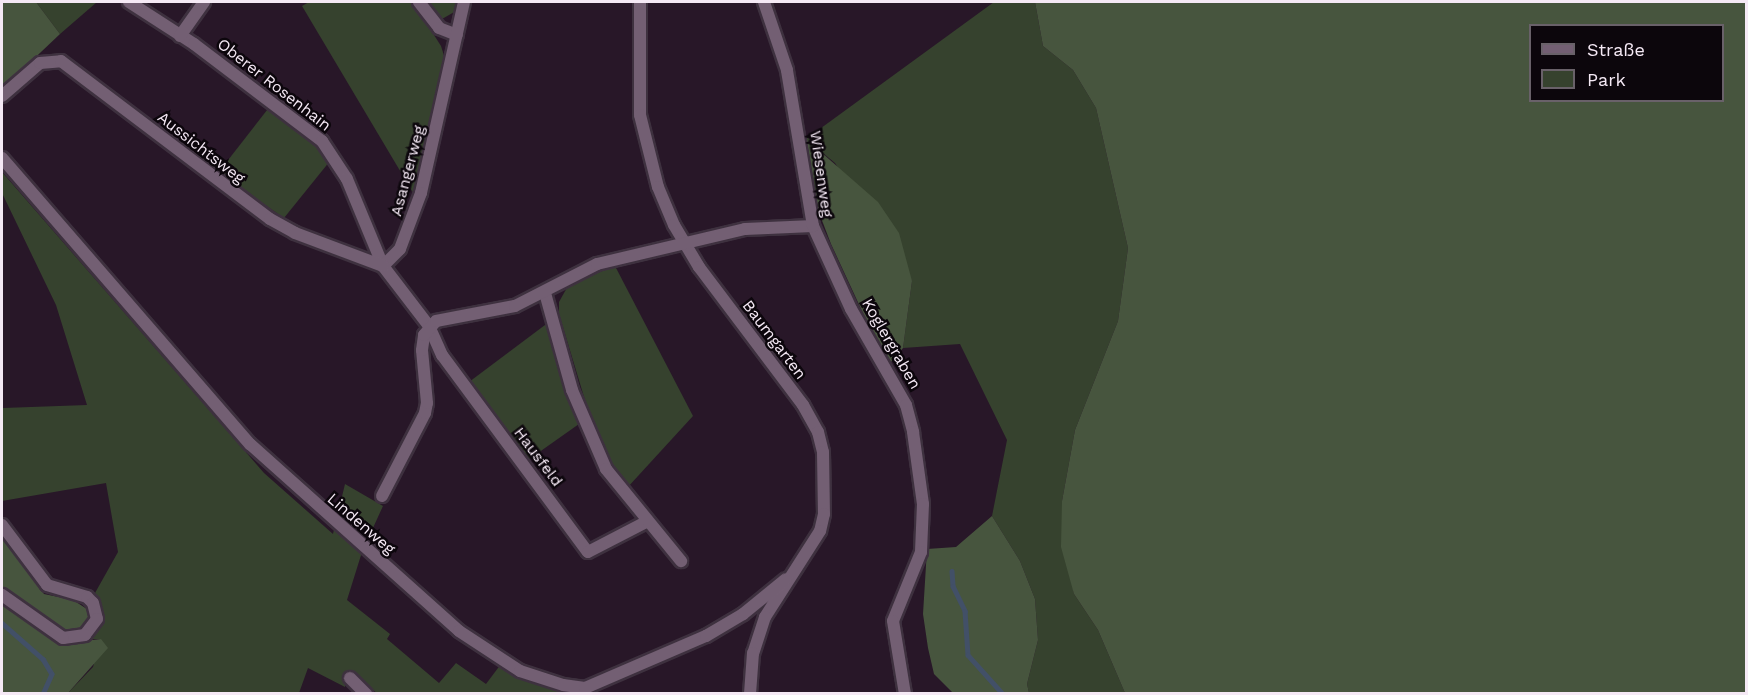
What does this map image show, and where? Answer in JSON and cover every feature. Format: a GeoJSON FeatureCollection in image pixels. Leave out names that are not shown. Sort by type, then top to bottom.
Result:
{"type":"FeatureCollection","features":[{"type":"Feature","properties":{"kind":"street","name":"Oberer Rosenhain"},"geometry":{"type":"LineString","coordinates":[[129,2],[180,36],[322,141],[347,179],[383,266]]}},
{"type":"Feature","properties":{"kind":"street"},"geometry":{"type":"LineString","coordinates":[[180,36],[204,2]]}},
{"type":"Feature","properties":{"kind":"street"},"geometry":{"type":"LineString","coordinates":[[419,2],[439,28],[457,35]]}},
{"type":"Feature","properties":{"kind":"street","name":"Asangerweg"},"geometry":{"type":"LineString","coordinates":[[383,266],[400,249],[413,219],[464,2]]}},
{"type":"Feature","properties":{"kind":"street","name":"Baumgarten"},"geometry":{"type":"LineString","coordinates":[[640,2],[640,115],[658,187],[684,243],[818,432],[824,482],[820,531],[786,579],[758,633],[749,673],[750,693]]}},
{"type":"Feature","properties":{"kind":"street","name":"Wiesenweg"},"geometry":{"type":"LineString","coordinates":[[429,326],[444,317],[496,312],[545,293],[568,276],[597,264],[745,229],[813,226],[787,70],[764,2]]}},
{"type":"Feature","properties":{"kind":"street","name":"Aussichtsweg"},"geometry":{"type":"LineString","coordinates":[[2,96],[39,63],[62,61],[270,219],[295,233],[383,266]]}},
{"type":"Feature","properties":{"kind":"street","name":"Lindenweg"},"geometry":{"type":"LineString","coordinates":[[2,158],[250,444],[310,501],[459,631],[503,661],[542,679],[584,691],[706,636],[743,614],[786,579]]}},
{"type":"Feature","properties":{"kind":"street","name":"Koglergraben"},"geometry":{"type":"LineString","coordinates":[[813,226],[851,309],[906,405],[914,432],[923,504],[921,552],[893,621],[905,693]]}},
{"type":"Feature","properties":{"kind":"street"},"geometry":{"type":"LineString","coordinates":[[382,496],[427,403],[422,350],[429,326],[383,266]]}},
{"type":"Feature","properties":{"kind":"street"},"geometry":{"type":"LineString","coordinates":[[545,293],[583,422],[606,469],[646,522],[681,561]]}},
{"type":"Feature","properties":{"kind":"street","name":"Hausfeld"},"geometry":{"type":"LineString","coordinates":[[429,326],[441,355],[588,552],[646,522]]}},
{"type":"Feature","properties":{"kind":"street"},"geometry":{"type":"LineString","coordinates":[[2,525],[47,585],[87,597],[93,603],[97,619],[85,635],[63,638],[2,595]]}},
{"type":"Feature","properties":{"kind":"street"},"geometry":{"type":"LineString","coordinates":[[350,678],[366,693]]}},
{"type":"Feature","properties":{"kind":"green space"},"geometry":{"type":"Polygon","coordinates":[[[2,2],[36,2],[60,34],[2,89],[2,2]]]}},
{"type":"Feature","properties":{"kind":"green space"},"geometry":{"type":"Polygon","coordinates":[[[36,2],[97,2],[60,34],[36,2]]]}},
{"type":"Feature","properties":{"kind":"green space"},"geometry":{"type":"Polygon","coordinates":[[[309,2],[413,2],[441,46],[445,59],[415,196],[302,6],[309,2]]]}},
{"type":"Feature","properties":{"kind":"green space"},"geometry":{"type":"Polygon","coordinates":[[[425,2],[458,2],[456,11],[442,19],[433,15],[425,2]]]}},
{"type":"Feature","properties":{"kind":"green space"},"geometry":{"type":"Polygon","coordinates":[[[994,2],[1035,2],[1043,46],[1073,70],[1096,108],[1128,248],[1118,321],[1075,430],[1062,501],[1074,594],[1098,630],[1125,693],[1029,693],[1027,684],[1038,640],[1035,599],[1020,561],[992,516],[1007,440],[960,344],[903,348],[912,281],[835,163],[806,139],[994,2]]]}},
{"type":"Feature","properties":{"kind":"green space"},"geometry":{"type":"Polygon","coordinates":[[[1035,2],[1746,2],[1746,693],[1125,693],[1098,630],[1074,594],[1061,547],[1062,501],[1075,430],[1118,321],[1128,248],[1096,108],[1073,70],[1043,46],[1035,2]]]}},
{"type":"Feature","properties":{"kind":"green space"},"geometry":{"type":"Polygon","coordinates":[[[271,105],[314,139],[330,161],[284,218],[218,173],[271,105]]]}},
{"type":"Feature","properties":{"kind":"green space"},"geometry":{"type":"Polygon","coordinates":[[[806,139],[878,202],[899,233],[912,281],[903,348],[891,362],[868,324],[818,210],[806,139]]]}},
{"type":"Feature","properties":{"kind":"green space"},"geometry":{"type":"Polygon","coordinates":[[[2,172],[264,473],[333,534],[345,484],[383,506],[362,552],[347,600],[390,634],[387,639],[439,683],[456,663],[486,684],[501,664],[571,693],[377,693],[347,672],[345,687],[308,668],[299,693],[68,693],[93,667],[101,639],[92,639],[101,621],[95,593],[118,552],[106,483],[2,501],[3,408],[87,405],[56,305],[2,193],[2,172]]]}},
{"type":"Feature","properties":{"kind":"green space"},"geometry":{"type":"Polygon","coordinates":[[[615,266],[693,416],[627,488],[611,466],[594,430],[559,314],[559,302],[569,284],[615,266]]]}},
{"type":"Feature","properties":{"kind":"green space"},"geometry":{"type":"Polygon","coordinates":[[[549,322],[579,424],[528,460],[469,382],[549,322]]]}},
{"type":"Feature","properties":{"kind":"green space"},"geometry":{"type":"Polygon","coordinates":[[[992,516],[1020,561],[1035,599],[1038,640],[1027,684],[1029,693],[953,693],[934,674],[928,648],[923,614],[927,549],[956,547],[992,516]]]}},
{"type":"Feature","properties":{"kind":"green space"},"geometry":{"type":"Polygon","coordinates":[[[2,537],[44,594],[73,600],[90,611],[86,628],[72,638],[2,591],[2,537]]]}},
{"type":"Feature","properties":{"kind":"green space"},"geometry":{"type":"Polygon","coordinates":[[[2,603],[54,640],[66,643],[101,639],[108,648],[68,693],[2,693],[2,603]]]}},
{"type":"Feature","properties":{"kind":"waterway"},"geometry":{"type":"LineString","coordinates":[[952,571],[953,586],[965,611],[968,655],[1003,694]]}},
{"type":"Feature","properties":{"kind":"waterway"},"geometry":{"type":"LineString","coordinates":[[2,623],[43,659],[52,674],[43,694]]}}]}
